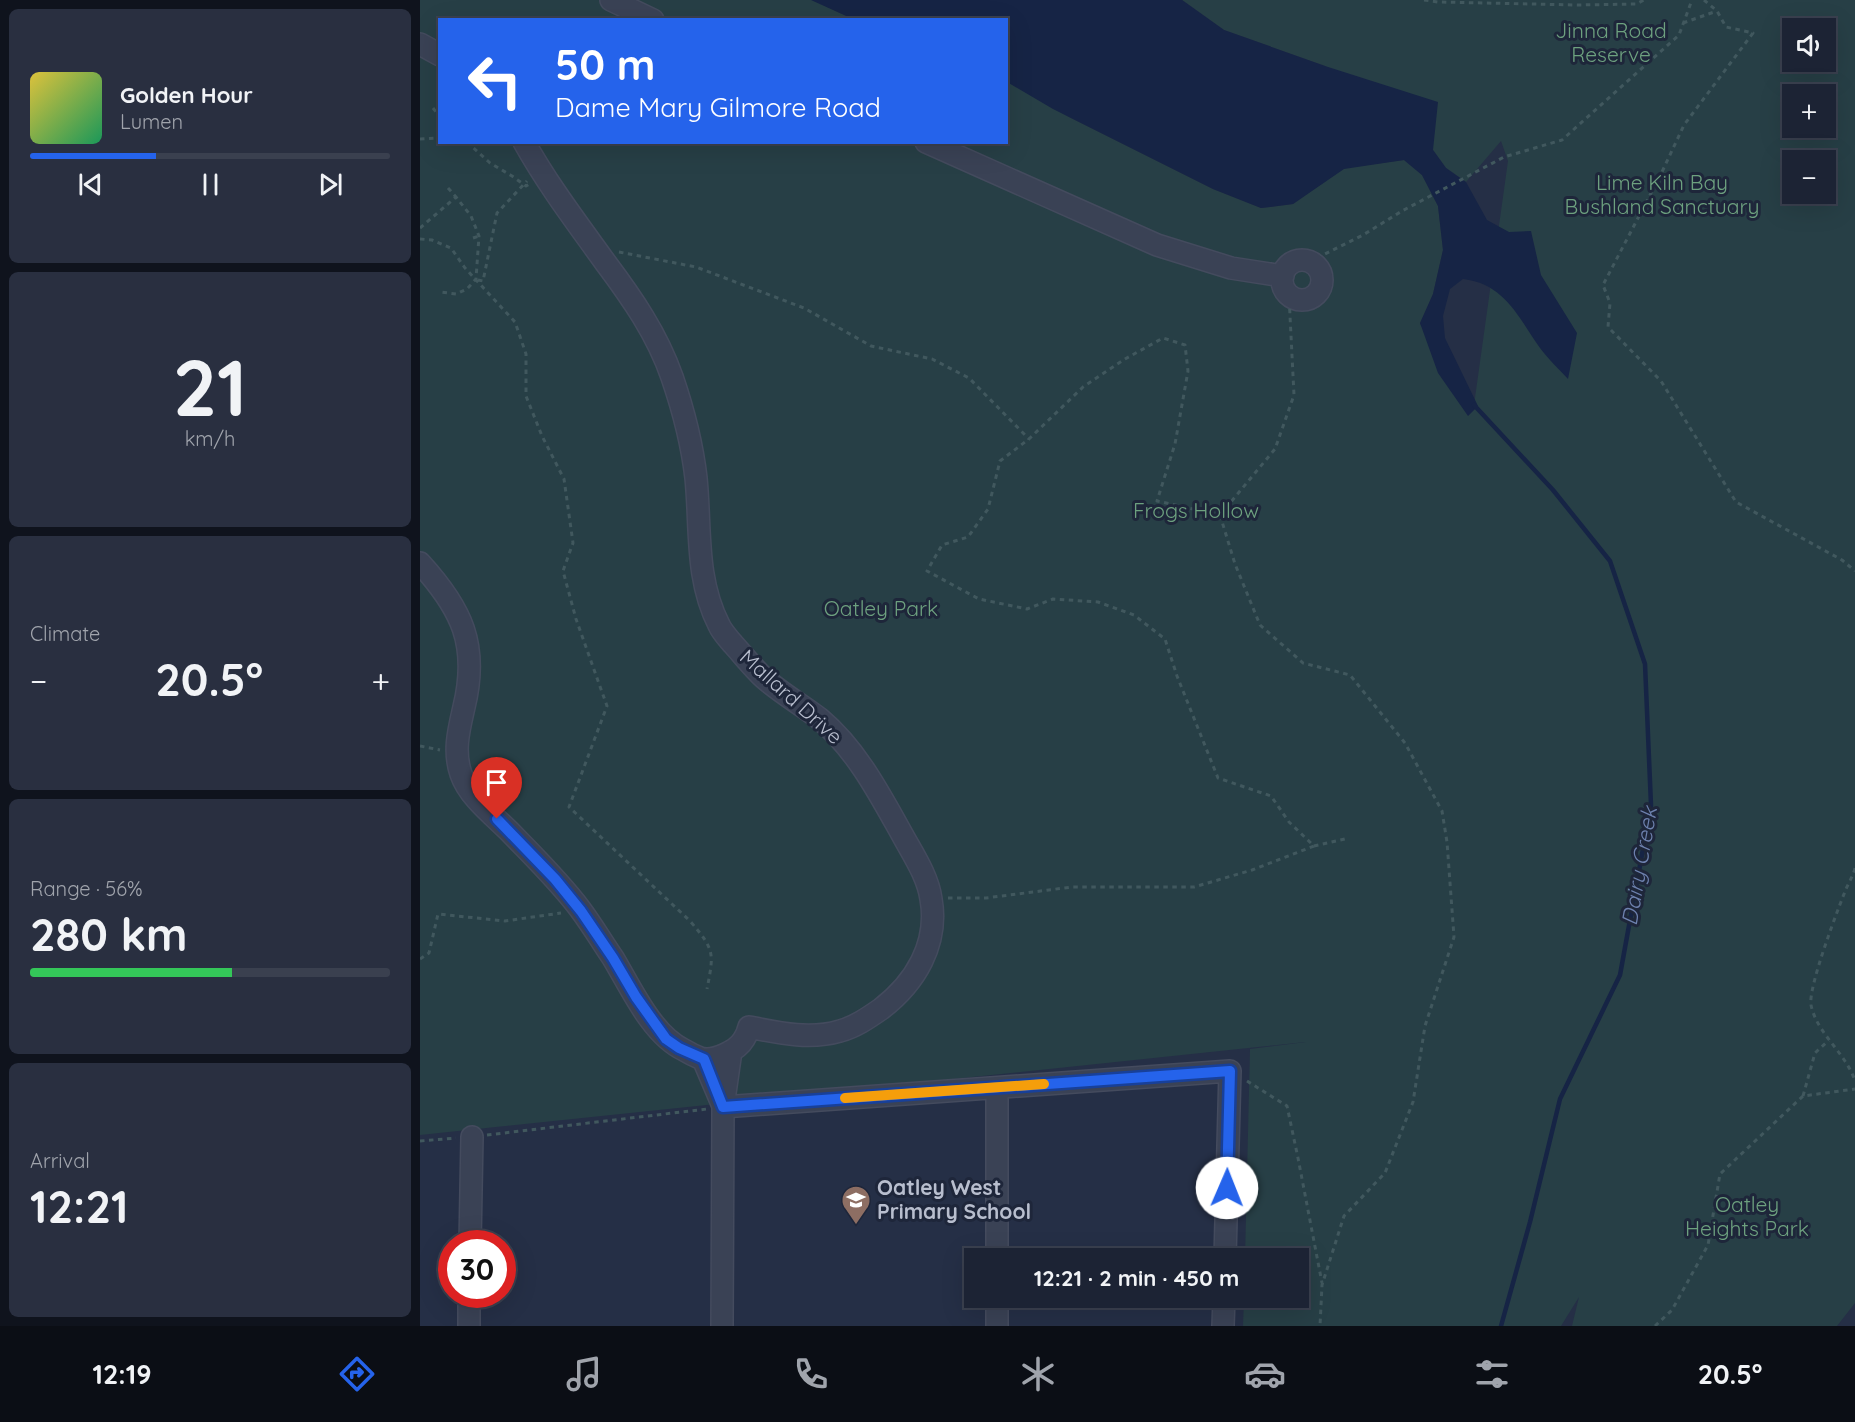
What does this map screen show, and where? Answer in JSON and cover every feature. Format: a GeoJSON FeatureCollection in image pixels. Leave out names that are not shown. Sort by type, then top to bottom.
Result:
{"type":"FeatureCollection","features":[{"type":"Feature","properties":{"kind":"street"},"geometry":{"type":"LineString","coordinates":[[611,0],[649,18]]}},
{"type":"Feature","properties":{"kind":"street"},"geometry":{"type":"LineString","coordinates":[[420,44],[438,56]]}},
{"type":"Feature","properties":{"kind":"street"},"geometry":{"type":"LineString","coordinates":[[420,61],[438,57]]}},
{"type":"Feature","properties":{"kind":"street","name":"Mallard Drive"},"geometry":{"type":"LineString","coordinates":[[524,144],[532,181],[571,215],[646,321],[665,357],[688,434],[693,461],[702,576],[719,628],[764,678],[822,721],[843,742],[878,790],[919,865],[931,898],[933,923],[929,943],[913,977],[900,992],[886,1005],[855,1026],[840,1032],[820,1035],[787,1035],[749,1027],[743,1041],[731,1051],[723,1107]]}},
{"type":"Feature","properties":{"kind":"street"},"geometry":{"type":"LineString","coordinates":[[931,144],[1158,245],[1286,286],[1301,301],[1318,293],[1322,281],[1321,275],[1318,269],[1308,261],[1298,261],[1292,263],[1284,271],[1286,286]]}},
{"type":"Feature","properties":{"kind":"street"},"geometry":{"type":"LineString","coordinates":[[420,563],[451,600],[468,644],[470,678],[459,730],[457,753],[464,781],[483,806],[555,879],[581,911],[666,1039],[679,1048],[704,1059],[719,1057],[731,1051]]}},
{"type":"Feature","properties":{"kind":"street"},"geometry":{"type":"LineString","coordinates":[[704,1059],[723,1107],[722,1326]]}},
{"type":"Feature","properties":{"kind":"street"},"geometry":{"type":"LineString","coordinates":[[723,1107],[1230,1071],[1225,1248]]}},
{"type":"Feature","properties":{"kind":"street"},"geometry":{"type":"LineString","coordinates":[[997,1088],[997,1248]]}},
{"type":"Feature","properties":{"kind":"street"},"geometry":{"type":"LineString","coordinates":[[470,1230],[472,1137]]}},
{"type":"Feature","properties":{"kind":"street"},"geometry":{"type":"LineString","coordinates":[[469,1308],[469,1326]]}},
{"type":"Feature","properties":{"kind":"street"},"geometry":{"type":"LineString","coordinates":[[997,1308],[997,1326]]}},
{"type":"Feature","properties":{"kind":"street"},"geometry":{"type":"LineString","coordinates":[[1223,1326],[1224,1308]]}},
{"type":"Feature","properties":{"kind":"path"},"geometry":{"type":"LineString","coordinates":[[1424,0],[1578,5],[1636,4],[1644,0]]}},
{"type":"Feature","properties":{"kind":"path"},"geometry":{"type":"LineString","coordinates":[[1574,0],[1578,5]]}},
{"type":"Feature","properties":{"kind":"path"},"geometry":{"type":"LineString","coordinates":[[1308,261],[1363,235],[1402,211],[1503,157],[1562,140],[1679,35],[1692,0]]}},
{"type":"Feature","properties":{"kind":"path"},"geometry":{"type":"LineString","coordinates":[[1704,0],[1717,11],[1726,27],[1752,33],[1684,125],[1603,285],[1610,303],[1608,327],[1661,381],[1736,502],[1842,560],[1855,571]]}},
{"type":"Feature","properties":{"kind":"path"},"geometry":{"type":"LineString","coordinates":[[1683,23],[1717,11]]}},
{"type":"Feature","properties":{"kind":"path"},"geometry":{"type":"LineString","coordinates":[[434,108],[438,114]]}},
{"type":"Feature","properties":{"kind":"path"},"geometry":{"type":"LineString","coordinates":[[420,139],[438,138]]}},
{"type":"Feature","properties":{"kind":"path"},"geometry":{"type":"LineString","coordinates":[[469,144],[490,163],[532,181],[497,213],[483,281],[476,279]]}},
{"type":"Feature","properties":{"kind":"path"},"geometry":{"type":"LineString","coordinates":[[441,292],[456,294],[467,289],[476,279],[479,236],[471,216],[448,188]]}},
{"type":"Feature","properties":{"kind":"path"},"geometry":{"type":"LineString","coordinates":[[420,228],[456,197]]}},
{"type":"Feature","properties":{"kind":"path"},"geometry":{"type":"LineString","coordinates":[[473,238],[479,236]]}},
{"type":"Feature","properties":{"kind":"path"},"geometry":{"type":"LineString","coordinates":[[420,239],[432,240],[451,248],[515,322],[526,354],[526,396],[542,436],[564,479],[573,543],[563,571],[576,619],[607,706],[569,807],[690,921],[707,941],[712,959],[707,989]]}},
{"type":"Feature","properties":{"kind":"path"},"geometry":{"type":"LineString","coordinates":[[595,248],[696,267],[804,308],[871,346],[932,359],[969,378],[1029,439]]}},
{"type":"Feature","properties":{"kind":"path"},"geometry":{"type":"LineString","coordinates":[[1220,515],[1275,449],[1294,395],[1286,286]]}},
{"type":"Feature","properties":{"kind":"path"},"geometry":{"type":"LineString","coordinates":[[1220,515],[1157,501],[1178,432],[1188,370],[1185,345],[1163,338],[1125,359],[1083,387],[1029,439],[1000,461],[988,508],[968,537],[942,545],[927,571],[979,599],[1027,609],[1053,599],[1098,602],[1134,615],[1165,639],[1177,676],[1218,778],[1271,796],[1289,822],[1314,846]]}},
{"type":"Feature","properties":{"kind":"path"},"geometry":{"type":"LineString","coordinates":[[1220,515],[1235,564],[1260,625],[1303,663],[1350,675],[1405,743],[1442,811],[1447,842],[1454,937],[1425,1026],[1413,1102],[1385,1173],[1344,1216],[1322,1285]]}},
{"type":"Feature","properties":{"kind":"path"},"geometry":{"type":"LineString","coordinates":[[931,898],[986,898],[1072,887],[1194,887],[1252,870],[1314,846],[1345,839]]}},
{"type":"Feature","properties":{"kind":"path"},"geometry":{"type":"LineString","coordinates":[[1855,868],[1814,981],[1811,1003],[1819,1024],[1852,1071],[1855,1081]]}},
{"type":"Feature","properties":{"kind":"path"},"geometry":{"type":"LineString","coordinates":[[420,959],[429,952],[438,914],[505,921],[581,911]]}},
{"type":"Feature","properties":{"kind":"path"},"geometry":{"type":"LineString","coordinates":[[1655,1326],[1672,1310],[1708,1245],[1720,1174],[1803,1096],[1815,1053],[1829,1039]]}},
{"type":"Feature","properties":{"kind":"path"},"geometry":{"type":"LineString","coordinates":[[1230,1071],[1287,1106],[1322,1285],[1320,1326]]}},
{"type":"Feature","properties":{"kind":"path"},"geometry":{"type":"LineString","coordinates":[[1803,1096],[1855,1089]]}},
{"type":"Feature","properties":{"kind":"path"},"geometry":{"type":"LineString","coordinates":[[420,1141],[472,1137],[723,1107]]}},
{"type":"Feature","properties":{"kind":"green space"},"geometry":{"type":"Polygon","coordinates":[[[420,0],[812,0],[851,18],[438,18],[438,144],[1008,144],[1008,82],[1069,117],[1213,189],[1261,208],[1293,204],[1344,168],[1404,160],[1422,175],[1438,206],[1443,250],[1433,294],[1420,324],[1474,405],[1508,161],[1501,141],[1466,182],[1446,168],[1433,150],[1325,66],[1224,30],[1182,0],[1855,0],[1855,1303],[1837,1326],[1572,1326],[1579,1297],[1561,1326],[1243,1326],[1244,1308],[1309,1308],[1309,1248],[1245,1248],[1250,1049],[1306,1042],[420,1135],[420,0]]]}},
{"type":"Feature","properties":{"kind":"water"},"geometry":{"type":"Polygon","coordinates":[[[811,0],[1182,0],[1224,30],[1325,66],[1438,102],[1433,150],[1446,168],[1466,182],[1487,220],[1509,232],[1531,231],[1541,275],[1577,333],[1568,379],[1543,352],[1517,314],[1500,295],[1477,282],[1463,279],[1450,289],[1443,316],[1445,338],[1478,406],[1468,416],[1438,373],[1420,323],[1433,294],[1443,250],[1438,206],[1422,175],[1404,160],[1344,169],[1293,204],[1261,208],[1213,189],[1053,109],[1008,83],[1008,18],[851,18],[811,0]]]}},
{"type":"Feature","properties":{"kind":"waterway","name":"Dairy Creek"},"geometry":{"type":"LineString","coordinates":[[1474,405],[1553,490],[1610,561],[1645,664],[1651,805],[1620,975],[1560,1099],[1530,1222],[1501,1326]]}},
{"type":"Feature","properties":{"kind":"slow traffic"},"geometry":{"type":"LineString","coordinates":[[845,1098],[1044,1084]]}},
{"type":"Feature","properties":{"kind":"place","name":"Oatley West Primary School"},"geometry":{"type":"Point","coordinates":[856,1226]}},
{"type":"Feature","properties":{"kind":"route"},"geometry":{"type":"LineString","coordinates":[[497,819],[555,879],[581,911],[666,1039],[679,1048],[704,1059],[723,1107],[1230,1071],[1227,1188]]}},
{"type":"Feature","properties":{"kind":"park label","name":"Jinna Road Reserve"},"geometry":{"type":"Point","coordinates":[1611,43]}},
{"type":"Feature","properties":{"kind":"park label","name":"Lime Kiln Bay Bushland Sanctuary"},"geometry":{"type":"Point","coordinates":[1662,195]}},
{"type":"Feature","properties":{"kind":"park label","name":"Frogs Hollow"},"geometry":{"type":"Point","coordinates":[1196,511]}},
{"type":"Feature","properties":{"kind":"park label","name":"Oatley Park"},"geometry":{"type":"Point","coordinates":[881,609]}},
{"type":"Feature","properties":{"kind":"park label","name":"Oatley Heights Park"},"geometry":{"type":"Point","coordinates":[1747,1217]}}]}
